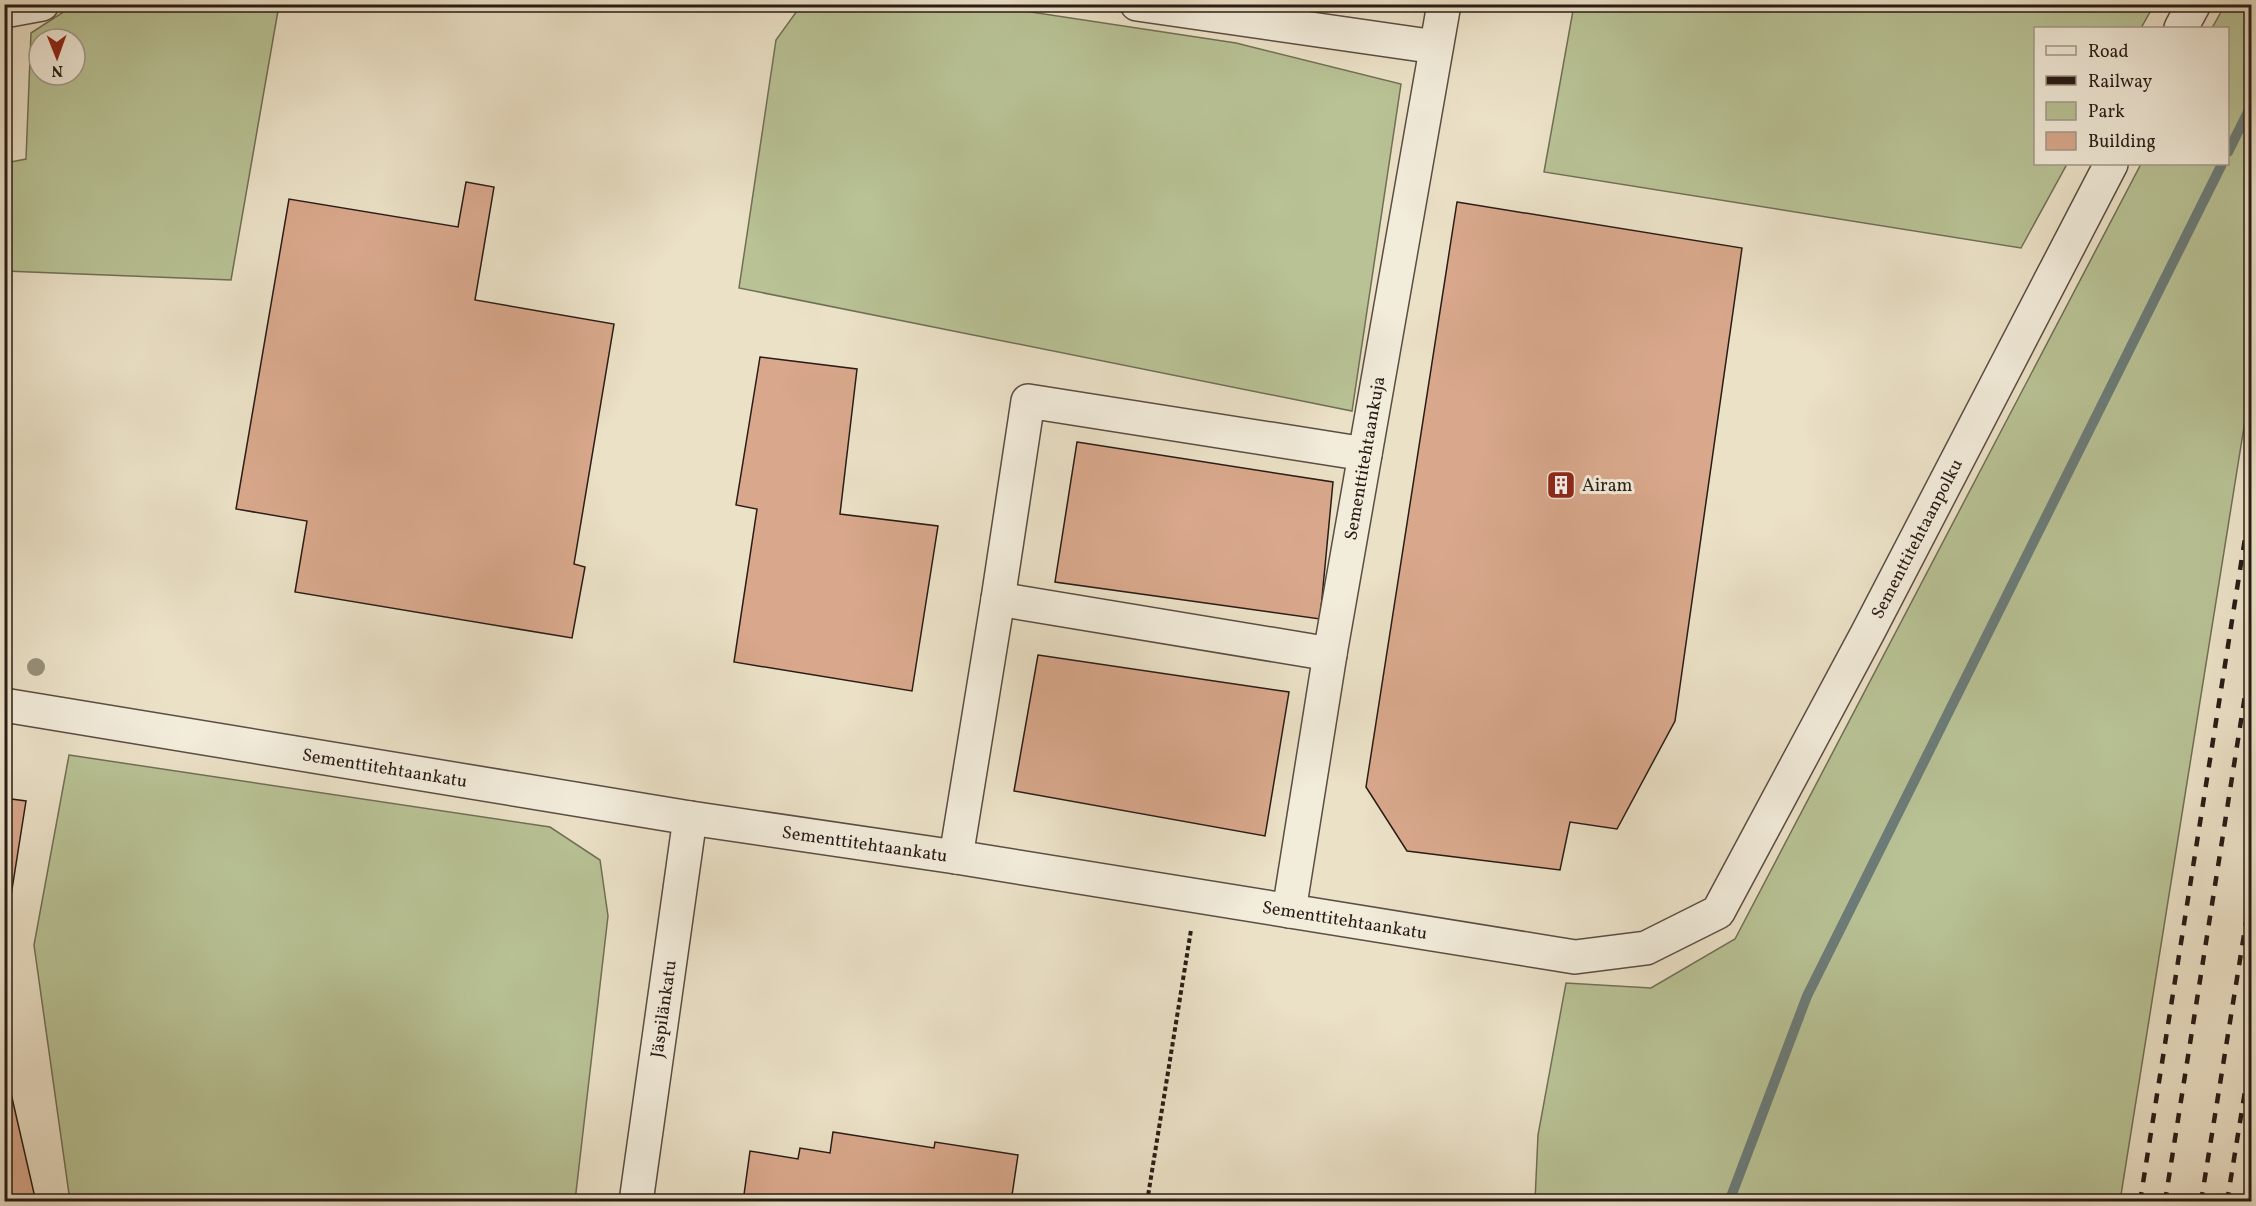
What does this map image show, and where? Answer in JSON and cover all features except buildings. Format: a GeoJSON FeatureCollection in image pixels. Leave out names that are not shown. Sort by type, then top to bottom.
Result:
{"type":"FeatureCollection","features":[{"type":"Feature","properties":{"kind":"street"},"geometry":{"type":"LineString","coordinates":[[4,11],[42,4]]}},
{"type":"Feature","properties":{"kind":"street"},"geometry":{"type":"LineString","coordinates":[[1137,4],[1436,47]]}},
{"type":"Feature","properties":{"kind":"street","name":"Sementtitehtaankuja"},"geometry":{"type":"LineString","coordinates":[[1289,911],[1330,654],[1444,4]]}},
{"type":"Feature","properties":{"kind":"street"},"geometry":{"type":"LineString","coordinates":[[2182,27],[2194,4]]}},
{"type":"Feature","properties":{"kind":"street","name":"Sementtitehtaanpolku"},"geometry":{"type":"LineString","coordinates":[[1718,912],[1867,634],[2110,165]]}},
{"type":"Feature","properties":{"kind":"street"},"geometry":{"type":"LineString","coordinates":[[956,857],[1028,400],[1365,454]]}},
{"type":"Feature","properties":{"kind":"street"},"geometry":{"type":"LineString","coordinates":[[998,600],[1330,654]]}},
{"type":"Feature","properties":{"kind":"street","name":"Sementtitehtaankatu"},"geometry":{"type":"LineString","coordinates":[[4,705],[690,818],[956,857],[1575,957],[1646,948],[1718,912]]}},
{"type":"Feature","properties":{"kind":"street","name":"Jäspilänkatu"},"geometry":{"type":"LineString","coordinates":[[636,1202],[690,818]]}},
{"type":"Feature","properties":{"kind":"path"},"geometry":{"type":"LineString","coordinates":[[1147,1202],[1196,896]]}},
{"type":"Feature","properties":{"kind":"green space"},"geometry":{"type":"Polygon","coordinates":[[[802,4],[984,5],[1236,43],[1401,84],[1352,411],[739,288],[776,40],[802,4]]]}},
{"type":"Feature","properties":{"kind":"green space"},"geometry":{"type":"Polygon","coordinates":[[[1574,4],[2154,5],[2142,27],[2034,27],[2034,165],[2066,165],[2021,248],[1544,172],[1574,4]]]}},
{"type":"Feature","properties":{"kind":"green space"},"geometry":{"type":"Polygon","coordinates":[[[74,5],[279,5],[231,280],[5,271],[5,163],[26,159],[29,87],[87,87],[87,27],[40,27],[74,5]]]}},
{"type":"Feature","properties":{"kind":"green space"},"geometry":{"type":"Polygon","coordinates":[[[2225,5],[2251,5],[2251,383],[2120,1201],[1535,1201],[1538,1135],[1566,983],[1651,988],[1735,939],[2140,165],[2229,165],[2229,27],[2213,27],[2225,5]]]}},
{"type":"Feature","properties":{"kind":"green space"},"geometry":{"type":"Polygon","coordinates":[[[69,755],[550,827],[600,860],[608,916],[575,1201],[70,1201],[34,945],[69,755]]]}},
{"type":"Feature","properties":{"kind":"waterway"},"geometry":{"type":"LineString","coordinates":[[2229,150],[2252,104]]}},
{"type":"Feature","properties":{"kind":"waterway"},"geometry":{"type":"LineString","coordinates":[[1729,1202],[1807,996],[2222,165]]}},
{"type":"Feature","properties":{"kind":"railway"},"geometry":{"type":"LineString","coordinates":[[2140,1202],[2252,494]]}},
{"type":"Feature","properties":{"kind":"railway"},"geometry":{"type":"LineString","coordinates":[[2165,1202],[2252,651]]}},
{"type":"Feature","properties":{"kind":"railway"},"geometry":{"type":"LineString","coordinates":[[2201,1202],[2252,885]]}},
{"type":"Feature","properties":{"kind":"railway"},"geometry":{"type":"LineString","coordinates":[[2227,1202],[2252,1048]]}},
{"type":"Feature","properties":{"kind":"railway"},"geometry":{"type":"LineString","coordinates":[[2251,1202],[2252,1196]]}},
{"type":"Feature","properties":{"kind":"place","name":"Airam"},"geometry":{"type":"Point","coordinates":[1561,485]}}]}
